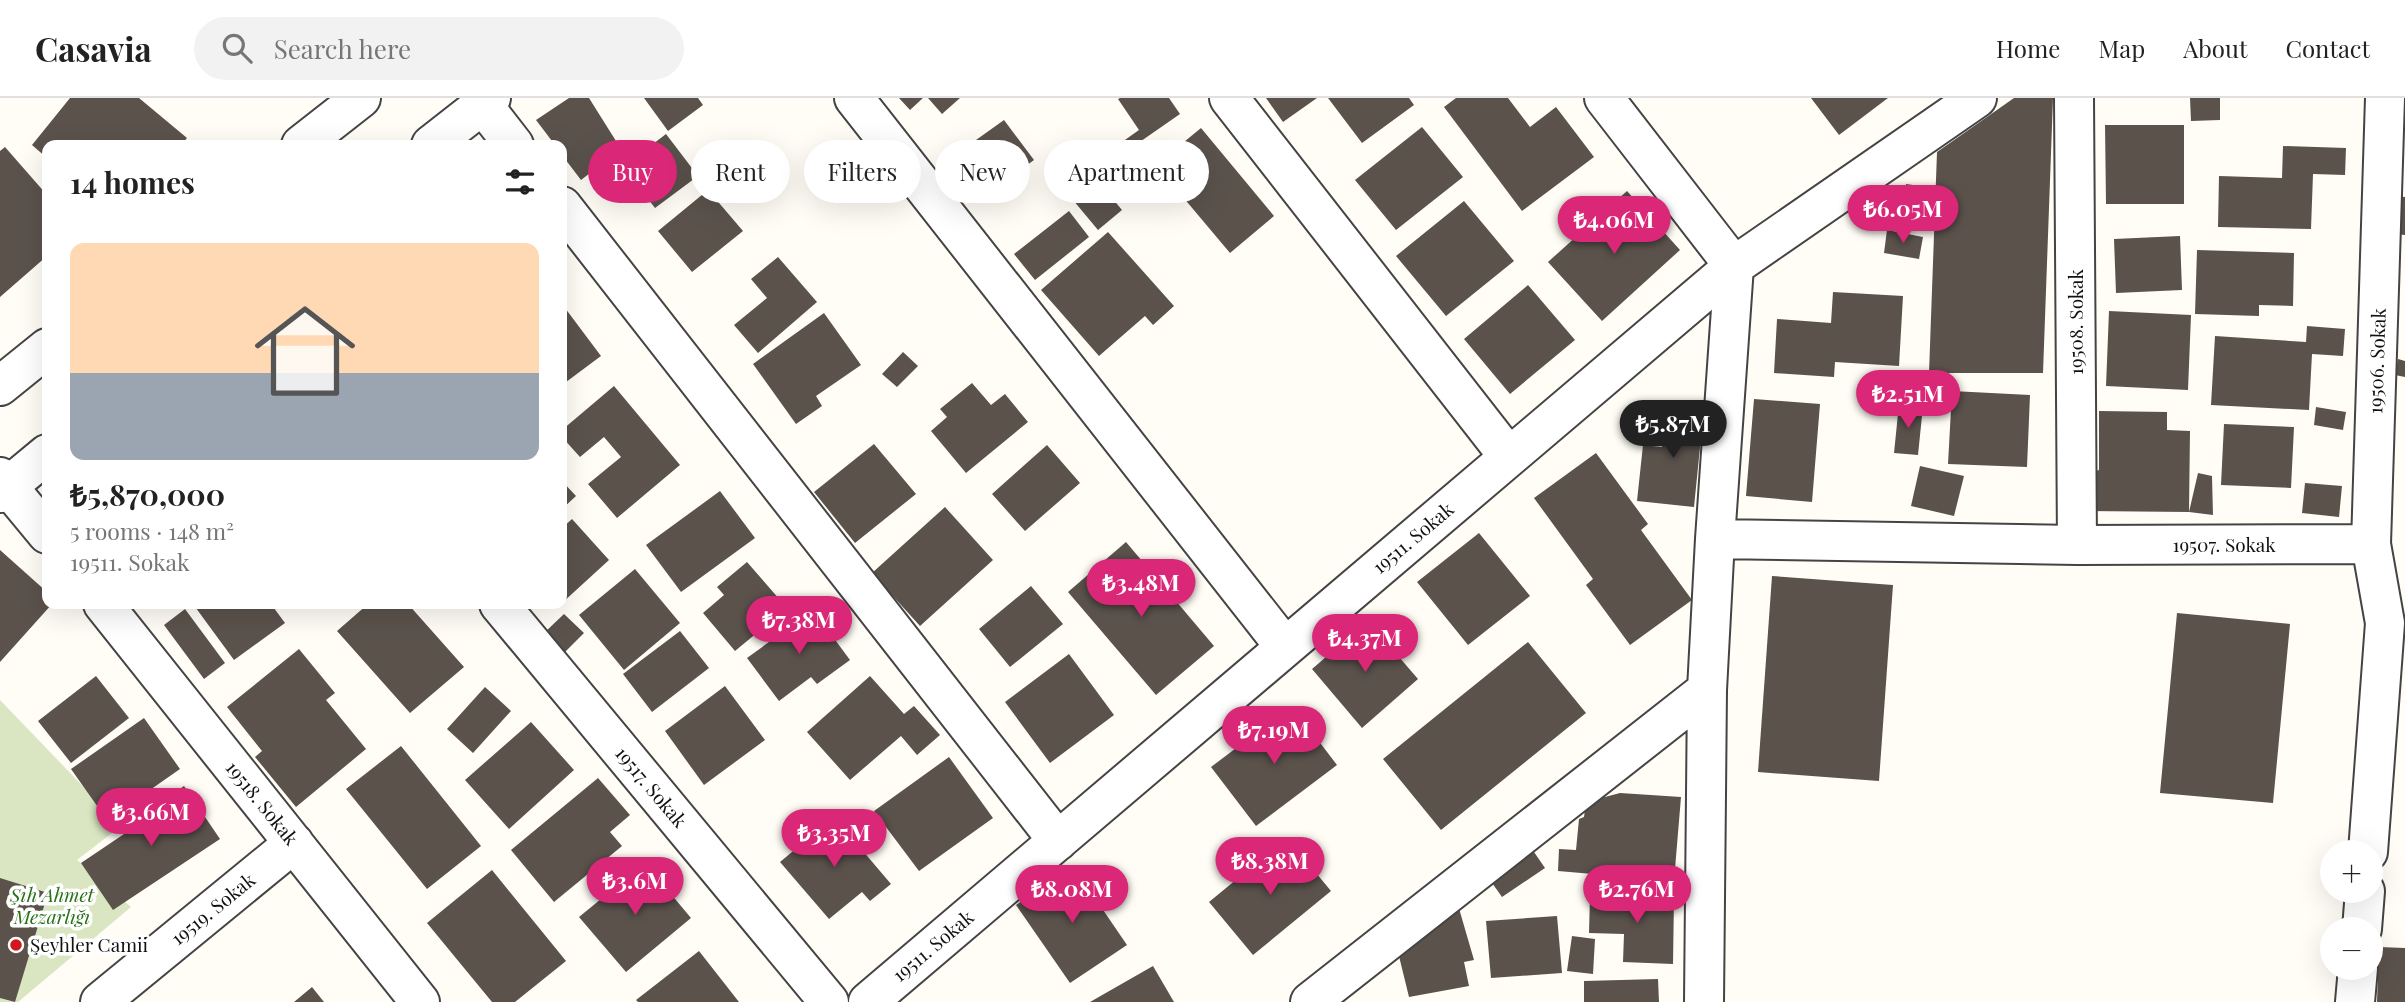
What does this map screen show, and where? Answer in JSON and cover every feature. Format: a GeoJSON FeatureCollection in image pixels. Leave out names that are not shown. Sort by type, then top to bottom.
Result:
{"type":"FeatureCollection","features":[{"type":"Feature","properties":{"kind":"street"},"geometry":{"type":"LineString","coordinates":[[307,140],[361,98]]}},
{"type":"Feature","properties":{"kind":"street"},"geometry":{"type":"LineString","coordinates":[[854,98],[1285,647]]}},
{"type":"Feature","properties":{"kind":"street"},"geometry":{"type":"LineString","coordinates":[[1229,98],[1509,457]]}},
{"type":"Feature","properties":{"kind":"street"},"geometry":{"type":"LineString","coordinates":[[1604,98],[1734,266],[1707,690],[1704,1002]]}},
{"type":"Feature","properties":{"kind":"street","name":"19511. Sokak"},"geometry":{"type":"LineString","coordinates":[[868,1002],[1734,266],[1977,98]]}},
{"type":"Feature","properties":{"kind":"street","name":"19508. Sokak"},"geometry":{"type":"LineString","coordinates":[[2074,98],[2077,545]]}},
{"type":"Feature","properties":{"kind":"street","name":"19506. Sokak"},"geometry":{"type":"LineString","coordinates":[[2369,840],[2385,623],[2371,544],[2385,98]]}},
{"type":"Feature","properties":{"kind":"street"},"geometry":{"type":"LineString","coordinates":[[437,140],[487,101],[511,140]]}},
{"type":"Feature","properties":{"kind":"street"},"geometry":{"type":"LineString","coordinates":[[567,212],[1058,841]]}},
{"type":"Feature","properties":{"kind":"street"},"geometry":{"type":"LineString","coordinates":[[0,386],[42,352]]}},
{"type":"Feature","properties":{"kind":"street"},"geometry":{"type":"LineString","coordinates":[[42,458],[3,486],[42,529]]}},
{"type":"Feature","properties":{"kind":"street","name":"19507. Sokak"},"geometry":{"type":"LineString","coordinates":[[1715,539],[2077,545],[2371,544]]}},
{"type":"Feature","properties":{"kind":"street","name":"19518. Sokak"},"geometry":{"type":"LineString","coordinates":[[107,609],[420,1002]]}},
{"type":"Feature","properties":{"kind":"street","name":"19517. Sokak"},"geometry":{"type":"LineString","coordinates":[[503,609],[829,1002]]}},
{"type":"Feature","properties":{"kind":"street"},"geometry":{"type":"LineString","coordinates":[[1310,1002],[1707,690]]}},
{"type":"Feature","properties":{"kind":"street","name":"19519. Sokak"},"geometry":{"type":"LineString","coordinates":[[100,1002],[294,843]]}},
{"type":"Feature","properties":{"kind":"street"},"geometry":{"type":"LineString","coordinates":[[2355,1002],[2357,980]]}},
{"type":"Feature","properties":{"kind":"green space","name":"Şıh Ahmet Mezarlığı"},"geometry":{"type":"Polygon","coordinates":[[[0,700],[121,826],[77,860],[131,907],[18,1002],[0,1002],[0,700]]]}},
{"type":"Feature","properties":{"kind":"building"},"geometry":{"type":"Polygon","coordinates":[[[70,98],[139,98],[187,138],[42,140],[42,154],[32,145],[70,98]]]}},
{"type":"Feature","properties":{"kind":"building"},"geometry":{"type":"Polygon","coordinates":[[[569,98],[589,98],[615,140],[588,140],[588,175],[581,180],[567,162],[567,140],[551,140],[536,120],[569,98]]]}},
{"type":"Feature","properties":{"kind":"building"},"geometry":{"type":"Polygon","coordinates":[[[644,98],[698,98],[703,105],[668,131],[644,98]]]}},
{"type":"Feature","properties":{"kind":"building"},"geometry":{"type":"Polygon","coordinates":[[[899,98],[923,98],[910,110],[899,98]]]}},
{"type":"Feature","properties":{"kind":"building"},"geometry":{"type":"Polygon","coordinates":[[[928,98],[960,98],[942,114],[928,98]]]}},
{"type":"Feature","properties":{"kind":"building"},"geometry":{"type":"Polygon","coordinates":[[[1169,98],[1180,114],[1143,140],[1125,140],[1139,130],[1118,99],[1169,98]]]}},
{"type":"Feature","properties":{"kind":"building"},"geometry":{"type":"Polygon","coordinates":[[[1266,98],[1317,98],[1283,122],[1266,98]]]}},
{"type":"Feature","properties":{"kind":"building"},"geometry":{"type":"Polygon","coordinates":[[[1328,98],[1409,98],[1414,105],[1362,143],[1328,98]]]}},
{"type":"Feature","properties":{"kind":"building"},"geometry":{"type":"Polygon","coordinates":[[[1456,98],[1508,98],[1530,127],[1556,107],[1594,157],[1522,211],[1444,107],[1456,98]]]}},
{"type":"Feature","properties":{"kind":"building"},"geometry":{"type":"Polygon","coordinates":[[[1811,98],[1888,98],[1839,135],[1811,98]]]}},
{"type":"Feature","properties":{"kind":"building"},"geometry":{"type":"Polygon","coordinates":[[[2014,98],[2053,98],[2043,373],[1929,373],[1937,152],[2014,98]]]}},
{"type":"Feature","properties":{"kind":"building"},"geometry":{"type":"Polygon","coordinates":[[[2190,98],[2220,98],[2220,120],[2191,121],[2190,98]]]}},
{"type":"Feature","properties":{"kind":"building"},"geometry":{"type":"Polygon","coordinates":[[[1004,120],[1019,140],[976,140],[1004,120]]]}},
{"type":"Feature","properties":{"kind":"building"},"geometry":{"type":"Polygon","coordinates":[[[2105,125],[2184,125],[2184,204],[2106,204],[2105,125]]]}},
{"type":"Feature","properties":{"kind":"building"},"geometry":{"type":"Polygon","coordinates":[[[1422,127],[1463,177],[1396,230],[1355,180],[1422,127]]]}},
{"type":"Feature","properties":{"kind":"building"},"geometry":{"type":"Polygon","coordinates":[[[1201,128],[1274,216],[1230,253],[1188,203],[1209,203],[1209,140],[1186,140],[1201,128]]]}},
{"type":"Feature","properties":{"kind":"building"},"geometry":{"type":"Polygon","coordinates":[[[666,134],[671,140],[658,140],[666,134]]]}},
{"type":"Feature","properties":{"kind":"building"},"geometry":{"type":"Polygon","coordinates":[[[2283,146],[2346,148],[2345,175],[2313,174],[2311,229],[2218,227],[2219,176],[2282,178],[2283,146]]]}},
{"type":"Feature","properties":{"kind":"building"},"geometry":{"type":"Polygon","coordinates":[[[5,147],[42,189],[42,260],[0,297],[0,151],[5,147]]]}},
{"type":"Feature","properties":{"kind":"building"},"geometry":{"type":"Polygon","coordinates":[[[677,148],[691,167],[691,181],[677,192],[677,148]]]}},
{"type":"Feature","properties":{"kind":"building"},"geometry":{"type":"Polygon","coordinates":[[[1878,177],[1905,212],[1880,230],[1854,195],[1878,177]]]}},
{"type":"Feature","properties":{"kind":"building"},"geometry":{"type":"Polygon","coordinates":[[[1906,184],[1927,187],[1925,211],[1903,208],[1906,184]]]}},
{"type":"Feature","properties":{"kind":"building"},"geometry":{"type":"Polygon","coordinates":[[[1627,191],[1680,250],[1602,321],[1548,262],[1627,191]]]}},
{"type":"Feature","properties":{"kind":"building"},"geometry":{"type":"Polygon","coordinates":[[[2396,196],[2405,197],[2405,235],[2394,234],[2396,196]]]}},
{"type":"Feature","properties":{"kind":"building"},"geometry":{"type":"Polygon","coordinates":[[[1464,201],[1514,261],[1446,316],[1396,256],[1464,201]]]}},
{"type":"Feature","properties":{"kind":"building"},"geometry":{"type":"Polygon","coordinates":[[[692,203],[719,203],[743,231],[692,272],[658,231],[692,203]]]}},
{"type":"Feature","properties":{"kind":"building"},"geometry":{"type":"Polygon","coordinates":[[[1076,203],[1116,203],[1122,210],[1098,230],[1076,203]]]}},
{"type":"Feature","properties":{"kind":"building"},"geometry":{"type":"Polygon","coordinates":[[[1069,211],[1089,237],[1035,280],[1014,254],[1069,211]]]}},
{"type":"Feature","properties":{"kind":"building"},"geometry":{"type":"Polygon","coordinates":[[[1887,230],[1923,237],[1919,259],[1884,253],[1887,230]]]}},
{"type":"Feature","properties":{"kind":"building"},"geometry":{"type":"Polygon","coordinates":[[[1108,232],[1174,306],[1153,325],[1145,316],[1099,356],[1041,290],[1108,232]]]}},
{"type":"Feature","properties":{"kind":"building"},"geometry":{"type":"Polygon","coordinates":[[[2180,236],[2182,290],[2116,293],[2114,239],[2180,236]]]}},
{"type":"Feature","properties":{"kind":"building"},"geometry":{"type":"Polygon","coordinates":[[[2197,250],[2294,253],[2293,306],[2259,305],[2259,316],[2195,314],[2197,250]]]}},
{"type":"Feature","properties":{"kind":"building"},"geometry":{"type":"Polygon","coordinates":[[[778,257],[817,302],[758,353],[734,325],[767,298],[751,279],[778,257]]]}},
{"type":"Feature","properties":{"kind":"building"},"geometry":{"type":"Polygon","coordinates":[[[1528,285],[1575,340],[1510,394],[1464,339],[1528,285]]]}},
{"type":"Feature","properties":{"kind":"building"},"geometry":{"type":"Polygon","coordinates":[[[1833,292],[1903,296],[1899,366],[1835,362],[1834,377],[1774,373],[1777,319],[1831,323],[1833,292]]]}},
{"type":"Feature","properties":{"kind":"building"},"geometry":{"type":"Polygon","coordinates":[[[567,311],[601,356],[567,381],[567,311]]]}},
{"type":"Feature","properties":{"kind":"building"},"geometry":{"type":"Polygon","coordinates":[[[2109,311],[2191,315],[2188,390],[2106,386],[2109,311]]]}},
{"type":"Feature","properties":{"kind":"building"},"geometry":{"type":"Polygon","coordinates":[[[824,313],[861,365],[816,396],[822,406],[796,424],[753,364],[824,313]]]}},
{"type":"Feature","properties":{"kind":"building"},"geometry":{"type":"Polygon","coordinates":[[[2307,326],[2345,329],[2343,356],[2312,354],[2309,410],[2211,405],[2215,336],[2306,342],[2307,326]]]}},
{"type":"Feature","properties":{"kind":"building"},"geometry":{"type":"Polygon","coordinates":[[[903,352],[918,366],[897,387],[882,374],[903,352]]]}},
{"type":"Feature","properties":{"kind":"building"},"geometry":{"type":"Polygon","coordinates":[[[2398,359],[2405,361],[2405,377],[2395,375],[2398,359]]]}},
{"type":"Feature","properties":{"kind":"building"},"geometry":{"type":"Polygon","coordinates":[[[972,383],[991,405],[1005,394],[1028,422],[966,473],[931,431],[947,417],[940,409],[972,383]]]}},
{"type":"Feature","properties":{"kind":"building"},"geometry":{"type":"Polygon","coordinates":[[[614,386],[680,465],[617,518],[588,484],[621,457],[604,437],[580,457],[567,443],[567,426],[614,386]]]}},
{"type":"Feature","properties":{"kind":"building"},"geometry":{"type":"Polygon","coordinates":[[[1952,391],[2030,395],[2027,467],[1948,464],[1952,391]]]}},
{"type":"Feature","properties":{"kind":"building"},"geometry":{"type":"Polygon","coordinates":[[[1754,399],[1820,404],[1812,502],[1746,496],[1754,399]]]}},
{"type":"Feature","properties":{"kind":"building"},"geometry":{"type":"Polygon","coordinates":[[[1666,404],[1704,408],[1694,507],[1637,501],[1643,445],[1662,447],[1666,404]]]}},
{"type":"Feature","properties":{"kind":"building"},"geometry":{"type":"Polygon","coordinates":[[[1899,404],[1923,406],[1918,455],[1894,453],[1899,404]]]}},
{"type":"Feature","properties":{"kind":"building"},"geometry":{"type":"Polygon","coordinates":[[[2316,407],[2346,412],[2343,430],[2314,425],[2316,407]]]}},
{"type":"Feature","properties":{"kind":"building"},"geometry":{"type":"Polygon","coordinates":[[[2099,411],[2167,412],[2167,430],[2190,431],[2189,512],[2085,511],[2085,474],[2099,470],[2099,411]]]}},
{"type":"Feature","properties":{"kind":"building"},"geometry":{"type":"Polygon","coordinates":[[[2224,424],[2294,427],[2291,488],[2221,485],[2224,424]]]}},
{"type":"Feature","properties":{"kind":"building"},"geometry":{"type":"Polygon","coordinates":[[[874,444],[916,494],[855,543],[814,492],[874,444]]]}},
{"type":"Feature","properties":{"kind":"building"},"geometry":{"type":"Polygon","coordinates":[[[1047,445],[1080,483],[1025,531],[992,494],[1047,445]]]}},
{"type":"Feature","properties":{"kind":"building"},"geometry":{"type":"Polygon","coordinates":[[[1596,453],[1648,524],[1641,530],[1692,600],[1630,645],[1586,585],[1593,579],[1534,498],[1596,453]]]}},
{"type":"Feature","properties":{"kind":"building"},"geometry":{"type":"Polygon","coordinates":[[[1920,466],[1964,476],[1954,516],[1911,506],[1920,466]]]}},
{"type":"Feature","properties":{"kind":"building"},"geometry":{"type":"Polygon","coordinates":[[[2198,473],[2212,476],[2213,515],[2189,512],[2198,473]]]}},
{"type":"Feature","properties":{"kind":"building"},"geometry":{"type":"Polygon","coordinates":[[[2305,483],[2342,486],[2339,517],[2302,513],[2305,483]]]}},
{"type":"Feature","properties":{"kind":"building"},"geometry":{"type":"Polygon","coordinates":[[[567,486],[576,496],[567,504],[567,486]]]}},
{"type":"Feature","properties":{"kind":"building"},"geometry":{"type":"Polygon","coordinates":[[[720,491],[755,538],[681,592],[646,545],[720,491]]]}},
{"type":"Feature","properties":{"kind":"building"},"geometry":{"type":"Polygon","coordinates":[[[945,507],[993,560],[920,626],[872,573],[945,507]]]}},
{"type":"Feature","properties":{"kind":"building"},"geometry":{"type":"Polygon","coordinates":[[[572,519],[609,560],[567,598],[567,524],[572,519]]]}},
{"type":"Feature","properties":{"kind":"building"},"geometry":{"type":"Polygon","coordinates":[[[1479,533],[1530,596],[1468,645],[1417,582],[1479,533]]]}},
{"type":"Feature","properties":{"kind":"building"},"geometry":{"type":"Polygon","coordinates":[[[1126,542],[1214,646],[1156,695],[1068,592],[1126,542]]]}},
{"type":"Feature","properties":{"kind":"building"},"geometry":{"type":"Polygon","coordinates":[[[0,550],[42,588],[42,609],[48,609],[0,662],[0,550]]]}},
{"type":"Feature","properties":{"kind":"building"},"geometry":{"type":"Polygon","coordinates":[[[747,562],[787,608],[735,651],[703,613],[724,595],[717,587],[747,562]]]}},
{"type":"Feature","properties":{"kind":"building"},"geometry":{"type":"Polygon","coordinates":[[[635,569],[680,623],[624,670],[579,615],[635,569]]]}},
{"type":"Feature","properties":{"kind":"building"},"geometry":{"type":"Polygon","coordinates":[[[1772,576],[1893,585],[1879,781],[1758,772],[1772,576]]]}},
{"type":"Feature","properties":{"kind":"building"},"geometry":{"type":"Polygon","coordinates":[[[1031,586],[1063,624],[1010,667],[979,629],[1031,586]]]}},
{"type":"Feature","properties":{"kind":"building"},"geometry":{"type":"Polygon","coordinates":[[[185,609],[225,663],[204,679],[164,625],[185,609]]]}},
{"type":"Feature","properties":{"kind":"building"},"geometry":{"type":"Polygon","coordinates":[[[197,609],[275,609],[285,623],[234,660],[197,609]]]}},
{"type":"Feature","properties":{"kind":"building"},"geometry":{"type":"Polygon","coordinates":[[[362,609],[412,609],[464,667],[410,713],[337,631],[362,609]]]}},
{"type":"Feature","properties":{"kind":"building"},"geometry":{"type":"Polygon","coordinates":[[[813,610],[850,660],[817,684],[811,677],[779,701],[747,658],[813,610]]]}},
{"type":"Feature","properties":{"kind":"building"},"geometry":{"type":"Polygon","coordinates":[[[2177,613],[2290,624],[2273,803],[2160,793],[2177,613]]]}},
{"type":"Feature","properties":{"kind":"building"},"geometry":{"type":"Polygon","coordinates":[[[564,614],[584,633],[564,653],[544,633],[564,614]]]}},
{"type":"Feature","properties":{"kind":"building"},"geometry":{"type":"Polygon","coordinates":[[[1368,621],[1418,679],[1362,728],[1312,669],[1368,621]]]}},
{"type":"Feature","properties":{"kind":"building"},"geometry":{"type":"Polygon","coordinates":[[[680,631],[709,668],[652,712],[623,674],[680,631]]]}},
{"type":"Feature","properties":{"kind":"building"},"geometry":{"type":"Polygon","coordinates":[[[1528,642],[1586,713],[1441,830],[1383,759],[1528,642]]]}},
{"type":"Feature","properties":{"kind":"building"},"geometry":{"type":"Polygon","coordinates":[[[299,649],[335,693],[326,700],[366,749],[296,807],[255,757],[262,751],[227,707],[299,649]]]}},
{"type":"Feature","properties":{"kind":"building"},"geometry":{"type":"Polygon","coordinates":[[[1069,654],[1114,715],[1050,763],[1005,702],[1069,654]]]}},
{"type":"Feature","properties":{"kind":"building"},"geometry":{"type":"Polygon","coordinates":[[[96,676],[129,718],[71,763],[38,721],[96,676]]]}},
{"type":"Feature","properties":{"kind":"building"},"geometry":{"type":"Polygon","coordinates":[[[870,676],[904,714],[914,706],[940,735],[917,755],[901,736],[850,780],[807,732],[870,676]]]}},
{"type":"Feature","properties":{"kind":"building"},"geometry":{"type":"Polygon","coordinates":[[[725,686],[765,740],[704,785],[665,731],[725,686]]]}},
{"type":"Feature","properties":{"kind":"building"},"geometry":{"type":"Polygon","coordinates":[[[485,687],[511,711],[473,753],[447,729],[485,687]]]}},
{"type":"Feature","properties":{"kind":"building"},"geometry":{"type":"Polygon","coordinates":[[[1292,706],[1337,765],[1256,826],[1211,767],[1292,706]]]}},
{"type":"Feature","properties":{"kind":"building"},"geometry":{"type":"Polygon","coordinates":[[[144,718],[180,769],[107,820],[71,769],[144,718]]]}},
{"type":"Feature","properties":{"kind":"building"},"geometry":{"type":"Polygon","coordinates":[[[531,722],[574,770],[509,829],[465,780],[531,722]]]}},
{"type":"Feature","properties":{"kind":"building"},"geometry":{"type":"Polygon","coordinates":[[[401,746],[481,846],[427,889],[346,789],[401,746]]]}},
{"type":"Feature","properties":{"kind":"building"},"geometry":{"type":"Polygon","coordinates":[[[949,757],[993,818],[919,871],[874,811],[949,757]]]}},
{"type":"Feature","properties":{"kind":"building"},"geometry":{"type":"Polygon","coordinates":[[[598,778],[630,815],[610,832],[622,846],[554,902],[511,850],[598,778]]]}},
{"type":"Feature","properties":{"kind":"building"},"geometry":{"type":"Polygon","coordinates":[[[184,786],[220,839],[113,910],[81,863],[127,832],[123,827],[184,786]]]}},
{"type":"Feature","properties":{"kind":"building"},"geometry":{"type":"Polygon","coordinates":[[[1620,793],[1681,797],[1674,881],[1558,871],[1559,849],[1576,850],[1579,819],[1584,817],[1586,802],[1620,793]]]}},
{"type":"Feature","properties":{"kind":"building"},"geometry":{"type":"Polygon","coordinates":[[[834,817],[891,884],[870,901],[862,892],[829,919],[780,862],[834,817]]]}},
{"type":"Feature","properties":{"kind":"building"},"geometry":{"type":"Polygon","coordinates":[[[1287,838],[1331,891],[1253,955],[1209,902],[1287,838]]]}},
{"type":"Feature","properties":{"kind":"building"},"geometry":{"type":"Polygon","coordinates":[[[1534,852],[1545,868],[1502,897],[1490,880],[1534,852]]]}},
{"type":"Feature","properties":{"kind":"building"},"geometry":{"type":"Polygon","coordinates":[[[645,863],[691,918],[626,972],[579,917],[645,863]]]}},
{"type":"Feature","properties":{"kind":"building"},"geometry":{"type":"Polygon","coordinates":[[[1073,866],[1127,945],[1070,983],[1016,905],[1073,866]]]}},
{"type":"Feature","properties":{"kind":"building"},"geometry":{"type":"Polygon","coordinates":[[[492,870],[566,961],[515,1002],[492,1002],[427,923],[492,870]]]}},
{"type":"Feature","properties":{"kind":"building","name":"Şeyhler Camii"},"geometry":{"type":"Polygon","coordinates":[[[0,878],[48,893],[15,1002],[0,998],[0,878]]]}},
{"type":"Feature","properties":{"kind":"building"},"geometry":{"type":"Polygon","coordinates":[[[1590,895],[1674,897],[1673,964],[1623,962],[1624,934],[1589,933],[1590,895]]]}},
{"type":"Feature","properties":{"kind":"building"},"geometry":{"type":"Polygon","coordinates":[[[1458,905],[1474,960],[1464,962],[1469,986],[1409,997],[1397,948],[1458,905]]]}},
{"type":"Feature","properties":{"kind":"building"},"geometry":{"type":"Polygon","coordinates":[[[1557,916],[1562,973],[1491,978],[1486,921],[1557,916]]]}},
{"type":"Feature","properties":{"kind":"building"},"geometry":{"type":"Polygon","coordinates":[[[1572,936],[1595,939],[1593,974],[1567,971],[1572,936]]]}},
{"type":"Feature","properties":{"kind":"building"},"geometry":{"type":"Polygon","coordinates":[[[2383,947],[2405,948],[2405,1002],[2377,1002],[2378,980],[2383,980],[2383,947]]]}},
{"type":"Feature","properties":{"kind":"building"},"geometry":{"type":"Polygon","coordinates":[[[699,951],[739,1002],[636,1000],[699,951]]]}},
{"type":"Feature","properties":{"kind":"building"},"geometry":{"type":"Polygon","coordinates":[[[1153,966],[1174,1002],[1090,1002],[1153,966]]]}},
{"type":"Feature","properties":{"kind":"building"},"geometry":{"type":"Polygon","coordinates":[[[1658,979],[1659,1002],[1584,1002],[1584,981],[1658,979]]]}},
{"type":"Feature","properties":{"kind":"building"},"geometry":{"type":"Polygon","coordinates":[[[312,987],[324,1002],[294,1002],[312,987]]]}},
{"type":"Feature","properties":{"kind":"place","name":"Şeyhler Camii"},"geometry":{"type":"Point","coordinates":[16,945]}}]}
